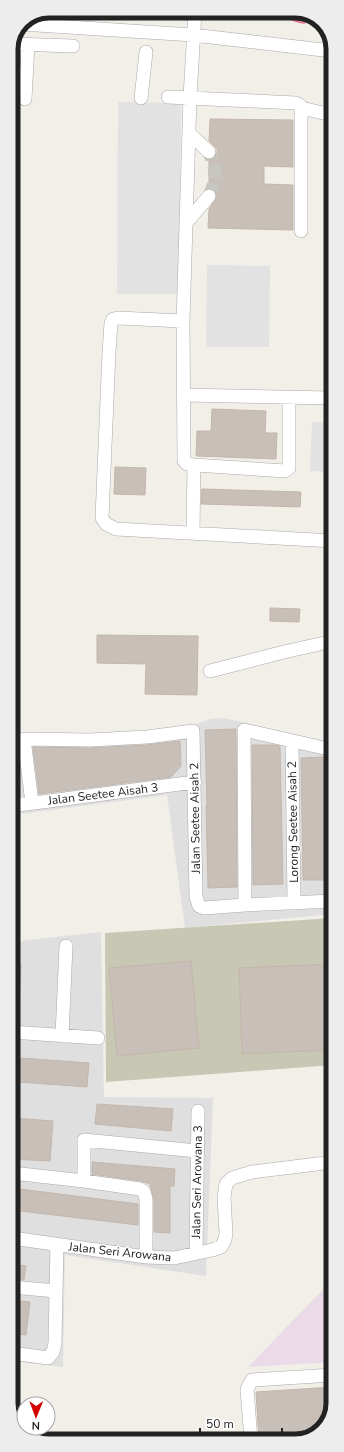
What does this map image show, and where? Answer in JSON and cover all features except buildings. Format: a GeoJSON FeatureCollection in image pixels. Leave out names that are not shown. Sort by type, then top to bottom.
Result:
{"type":"FeatureCollection","features":[{"type":"Feature","properties":{"kind":"street"},"geometry":{"type":"LineString","coordinates":[[194,18],[190,97],[183,321],[184,461],[187,464],[194,465],[285,471],[289,468],[290,397]]}},
{"type":"Feature","properties":{"kind":"street"},"geometry":{"type":"LineString","coordinates":[[30,25],[193,35],[326,50]]}},
{"type":"Feature","properties":{"kind":"street"},"geometry":{"type":"LineString","coordinates":[[19,44],[73,46]]}},
{"type":"Feature","properties":{"kind":"street"},"geometry":{"type":"LineString","coordinates":[[25,99],[28,45]]}},
{"type":"Feature","properties":{"kind":"street"},"geometry":{"type":"LineString","coordinates":[[141,98],[146,52]]}},
{"type":"Feature","properties":{"kind":"street"},"geometry":{"type":"LineString","coordinates":[[168,97],[296,103],[300,105],[301,108],[326,114]]}},
{"type":"Feature","properties":{"kind":"street"},"geometry":{"type":"LineString","coordinates":[[301,108],[301,231]]}},
{"type":"Feature","properties":{"kind":"street"},"geometry":{"type":"LineString","coordinates":[[189,133],[209,152]]}},
{"type":"Feature","properties":{"kind":"street"},"geometry":{"type":"LineString","coordinates":[[187,222],[209,196]]}},
{"type":"Feature","properties":{"kind":"street"},"geometry":{"type":"LineString","coordinates":[[183,321],[118,318],[113,320],[111,323],[102,518],[106,524],[116,529],[326,541]]}},
{"type":"Feature","properties":{"kind":"street"},"geometry":{"type":"LineString","coordinates":[[184,395],[326,398]]}},
{"type":"Feature","properties":{"kind":"street"},"geometry":{"type":"LineString","coordinates":[[193,533],[194,465]]}},
{"type":"Feature","properties":{"kind":"street"},"geometry":{"type":"LineString","coordinates":[[210,671],[284,652],[326,643]]}},
{"type":"Feature","properties":{"kind":"street","name":"Jalan Seetee Aisah 2"},"geometry":{"type":"LineString","coordinates":[[32,803],[24,739],[105,740],[147,738],[194,730],[196,897],[199,906],[204,908],[245,905]]}},
{"type":"Feature","properties":{"kind":"street"},"geometry":{"type":"LineString","coordinates":[[326,749],[244,730],[245,905],[326,901]]}},
{"type":"Feature","properties":{"kind":"street","name":"Lorong Seetee Aisah 2"},"geometry":{"type":"LineString","coordinates":[[292,742],[294,903]]}},
{"type":"Feature","properties":{"kind":"street","name":"Jalan Seetee Aisah 3"},"geometry":{"type":"LineString","coordinates":[[18,805],[195,782]]}},
{"type":"Feature","properties":{"kind":"street"},"geometry":{"type":"LineString","coordinates":[[62,1036],[66,946]]}},
{"type":"Feature","properties":{"kind":"street"},"geometry":{"type":"LineString","coordinates":[[18,1032],[98,1038]]}},
{"type":"Feature","properties":{"kind":"street","name":"Jalan Seri Arowana 3"},"geometry":{"type":"LineString","coordinates":[[196,1254],[198,1112]]}},
{"type":"Feature","properties":{"kind":"street"},"geometry":{"type":"LineString","coordinates":[[84,1180],[84,1140],[197,1151]]}},
{"type":"Feature","properties":{"kind":"street","name":"Jalan Seri Arowana"},"geometry":{"type":"LineString","coordinates":[[18,1239],[146,1257],[174,1258],[196,1254],[221,1247],[225,1240],[224,1196],[226,1184],[232,1178],[252,1172],[326,1163]]}},
{"type":"Feature","properties":{"kind":"street"},"geometry":{"type":"LineString","coordinates":[[18,1174],[84,1180],[140,1189],[144,1192],[146,1199],[146,1257]]}},
{"type":"Feature","properties":{"kind":"street"},"geometry":{"type":"LineString","coordinates":[[18,1355],[48,1358],[53,1352],[55,1343],[57,1245]]}},
{"type":"Feature","properties":{"kind":"street"},"geometry":{"type":"LineString","coordinates":[[18,1288],[56,1291]]}},
{"type":"Feature","properties":{"kind":"street"},"geometry":{"type":"LineString","coordinates":[[251,1434],[247,1389],[252,1380],[326,1375]]}},
{"type":"Feature","properties":{"kind":"shaded area"},"geometry":{"type":"Polygon","coordinates":[[[118,102],[181,103],[179,294],[117,294],[118,102]]]}},
{"type":"Feature","properties":{"kind":"shaded area"},"geometry":{"type":"Polygon","coordinates":[[[207,265],[270,266],[269,347],[206,347],[207,265]]]}},
{"type":"Feature","properties":{"kind":"shaded area"},"geometry":{"type":"Polygon","coordinates":[[[312,422],[326,422],[326,472],[310,471],[312,422]]]}},
{"type":"Feature","properties":{"kind":"shaded area"},"geometry":{"type":"Polygon","coordinates":[[[224,718],[326,741],[326,915],[185,928],[167,795],[18,814],[18,734],[120,736],[187,728],[210,719],[224,718]]]}},
{"type":"Feature","properties":{"kind":"shaded area"},"geometry":{"type":"Polygon","coordinates":[[[326,918],[326,1066],[106,1082],[105,933],[326,918]]]}},
{"type":"Feature","properties":{"kind":"shaded area"},"geometry":{"type":"Polygon","coordinates":[[[101,932],[104,1097],[213,1098],[206,1276],[65,1255],[63,1367],[18,1362],[18,941],[101,932]]]}},
{"type":"Feature","properties":{"kind":"shaded area"},"geometry":{"type":"Polygon","coordinates":[[[326,1286],[326,1362],[248,1367],[326,1286]]]}},
{"type":"Feature","properties":{"kind":"tunnel"},"geometry":{"type":"LineString","coordinates":[[209,152],[214,164],[215,179],[209,196]]}}]}
